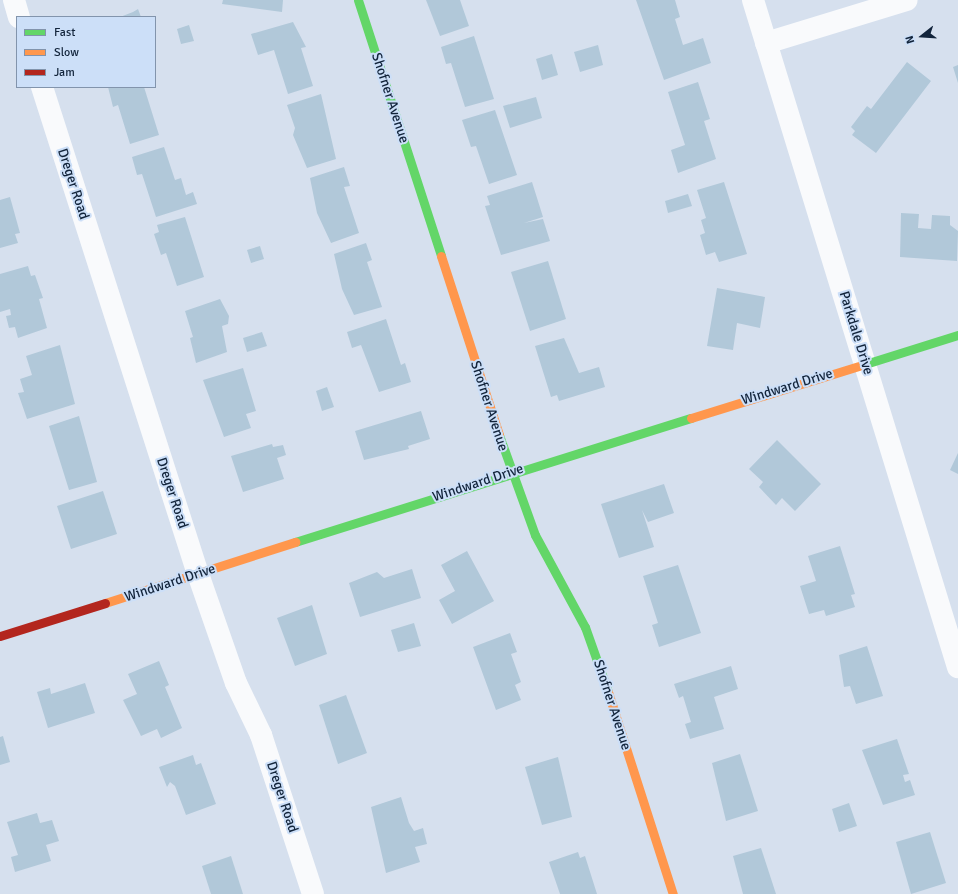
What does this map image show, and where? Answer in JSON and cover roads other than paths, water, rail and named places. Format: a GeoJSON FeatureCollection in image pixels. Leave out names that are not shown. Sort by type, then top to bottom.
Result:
{"type":"FeatureCollection","features":[{"type":"Feature","properties":{"kind":"street"},"geometry":{"type":"LineString","coordinates":[[14,0],[19,16]]}},
{"type":"Feature","properties":{"kind":"street","name":"Shofner Avenue"},"geometry":{"type":"LineString","coordinates":[[358,0],[510,473],[535,535],[585,627],[597,657],[672,894]]}},
{"type":"Feature","properties":{"kind":"street","name":"Parkdale Drive"},"geometry":{"type":"LineString","coordinates":[[753,0],[958,667]]}},
{"type":"Feature","properties":{"kind":"street"},"geometry":{"type":"LineString","coordinates":[[766,43],[907,0]]}},
{"type":"Feature","properties":{"kind":"street","name":"Dreger Road"},"geometry":{"type":"LineString","coordinates":[[42,88],[198,574],[236,683],[261,735],[313,894]]}},
{"type":"Feature","properties":{"kind":"street","name":"Windward Drive"},"geometry":{"type":"LineString","coordinates":[[0,636],[198,574],[510,473],[958,335]]}}]}
